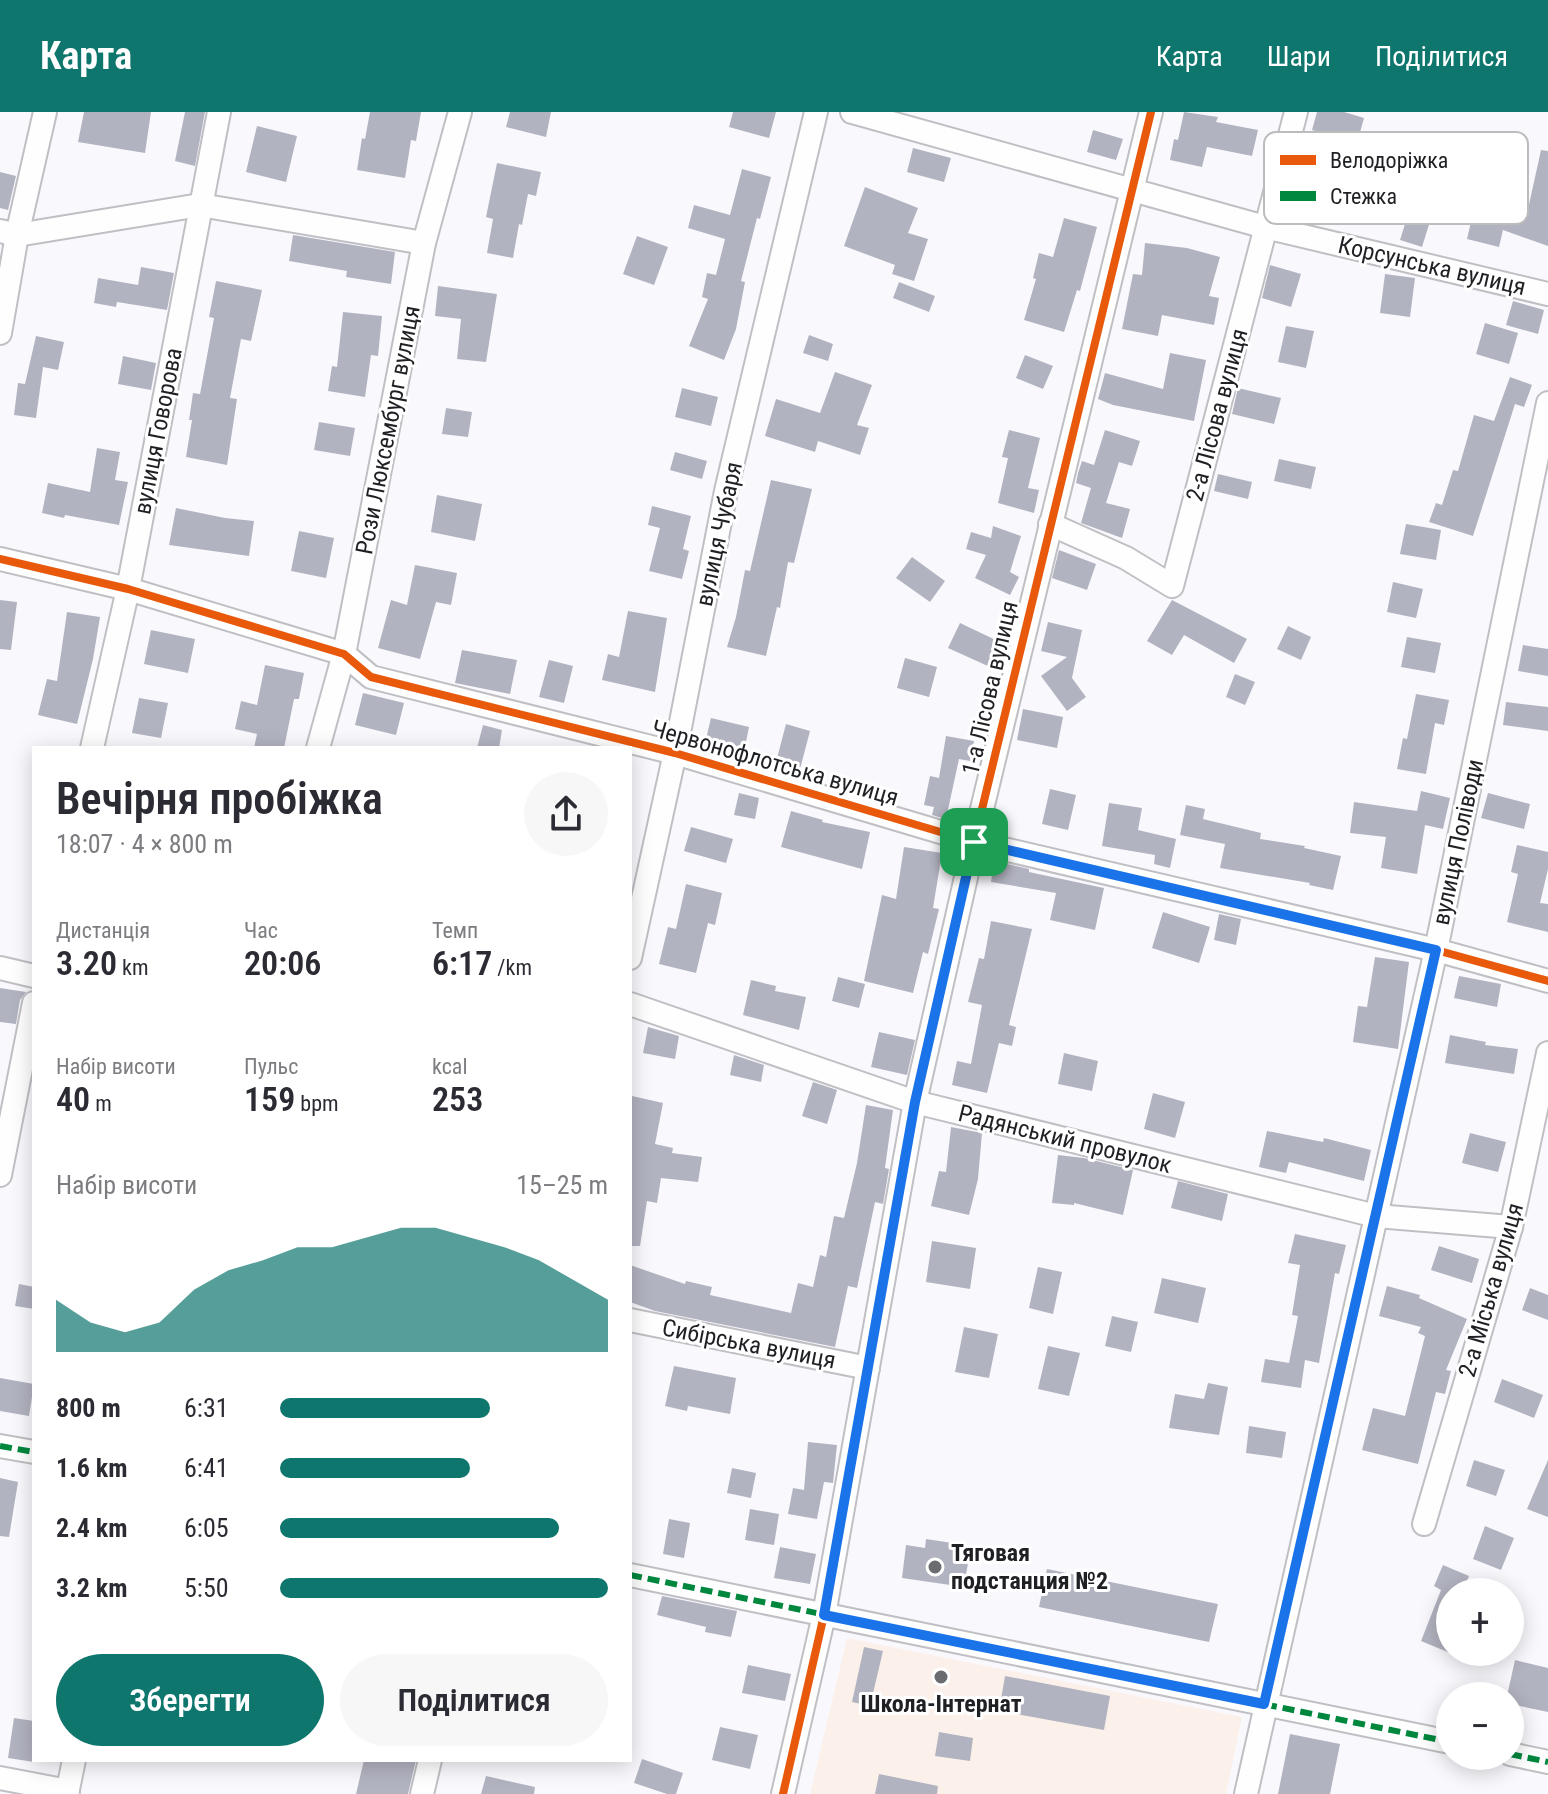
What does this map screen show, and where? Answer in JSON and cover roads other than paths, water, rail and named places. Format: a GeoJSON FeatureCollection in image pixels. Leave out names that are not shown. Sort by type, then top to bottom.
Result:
{"type":"FeatureCollection","features":[{"type":"Feature","properties":{"kind":"street"},"geometry":{"type":"LineString","coordinates":[[0,333],[8,233],[45,112]]}},
{"type":"Feature","properties":{"kind":"street","name":"вулиця Говорова"},"geometry":{"type":"LineString","coordinates":[[92,746],[128,589],[219,112]]}},
{"type":"Feature","properties":{"kind":"street","name":"Рози Люксембург вулиця"},"geometry":{"type":"LineString","coordinates":[[319,746],[344,654],[424,243],[460,112]]}},
{"type":"Feature","properties":{"kind":"street","name":"вулиця Чубаря"},"geometry":{"type":"LineString","coordinates":[[632,949],[675,753],[726,491],[816,112]]}},
{"type":"Feature","properties":{"kind":"street","name":"Корсунська вулиця"},"geometry":{"type":"LineString","coordinates":[[852,112],[1265,227],[1548,294]]}},
{"type":"Feature","properties":{"kind":"street","name":"1-а Лісова вулиця"},"geometry":{"type":"LineString","coordinates":[[783,1794],[824,1615],[915,1102],[974,842],[1151,112]]}},
{"type":"Feature","properties":{"kind":"street","name":"2-а Лісова вулиця"},"geometry":{"type":"LineString","coordinates":[[1291,132],[1296,112]]}},
{"type":"Feature","properties":{"kind":"street"},"geometry":{"type":"LineString","coordinates":[[8,233],[200,205],[424,243]]}},
{"type":"Feature","properties":{"kind":"street","name":"2-а Лісова вулиця"},"geometry":{"type":"LineString","coordinates":[[1050,524],[1126,558],[1172,586],[1266,224]]}},
{"type":"Feature","properties":{"kind":"street","name":"вулиця Поліводи"},"geometry":{"type":"LineString","coordinates":[[1246,1794],[1436,950],[1548,403]]}},
{"type":"Feature","properties":{"kind":"street","name":"Червонофлотська вулиця"},"geometry":{"type":"LineString","coordinates":[[0,559],[128,589],[344,654],[371,677],[675,753],[974,842],[1436,950],[1548,981]]}},
{"type":"Feature","properties":{"kind":"street"},"geometry":{"type":"LineString","coordinates":[[0,968],[32,976]]}},
{"type":"Feature","properties":{"kind":"street","name":"Радянський провулок"},"geometry":{"type":"LineString","coordinates":[[632,1005],[915,1102],[1376,1216],[1511,1227]]}},
{"type":"Feature","properties":{"kind":"street"},"geometry":{"type":"LineString","coordinates":[[0,1175],[32,1013]]}},
{"type":"Feature","properties":{"kind":"street","name":"2-а Міська вулиця"},"geometry":{"type":"LineString","coordinates":[[1424,1524],[1511,1227],[1548,1053]]}},
{"type":"Feature","properties":{"kind":"street","name":"Сибірська вулиця"},"geometry":{"type":"LineString","coordinates":[[632,1320],[868,1368]]}},
{"type":"Feature","properties":{"kind":"street"},"geometry":{"type":"LineString","coordinates":[[0,1446],[32,1452]]}},
{"type":"Feature","properties":{"kind":"street"},"geometry":{"type":"LineString","coordinates":[[632,1575],[1436,1739]]}},
{"type":"Feature","properties":{"kind":"street"},"geometry":{"type":"LineString","coordinates":[[1524,1757],[1548,1762]]}},
{"type":"Feature","properties":{"kind":"street"},"geometry":{"type":"LineString","coordinates":[[0,1778],[68,1792],[74,1762]]}},
{"type":"Feature","properties":{"kind":"street"},"geometry":{"type":"LineString","coordinates":[[422,1794],[430,1762]]}},
{"type":"Feature","properties":{"kind":"place","name":"Тяговая подстанция №2"},"geometry":{"type":"Point","coordinates":[935,1567]}},
{"type":"Feature","properties":{"kind":"place","name":"Школа-Інтернат"},"geometry":{"type":"Point","coordinates":[941,1677]}}]}
